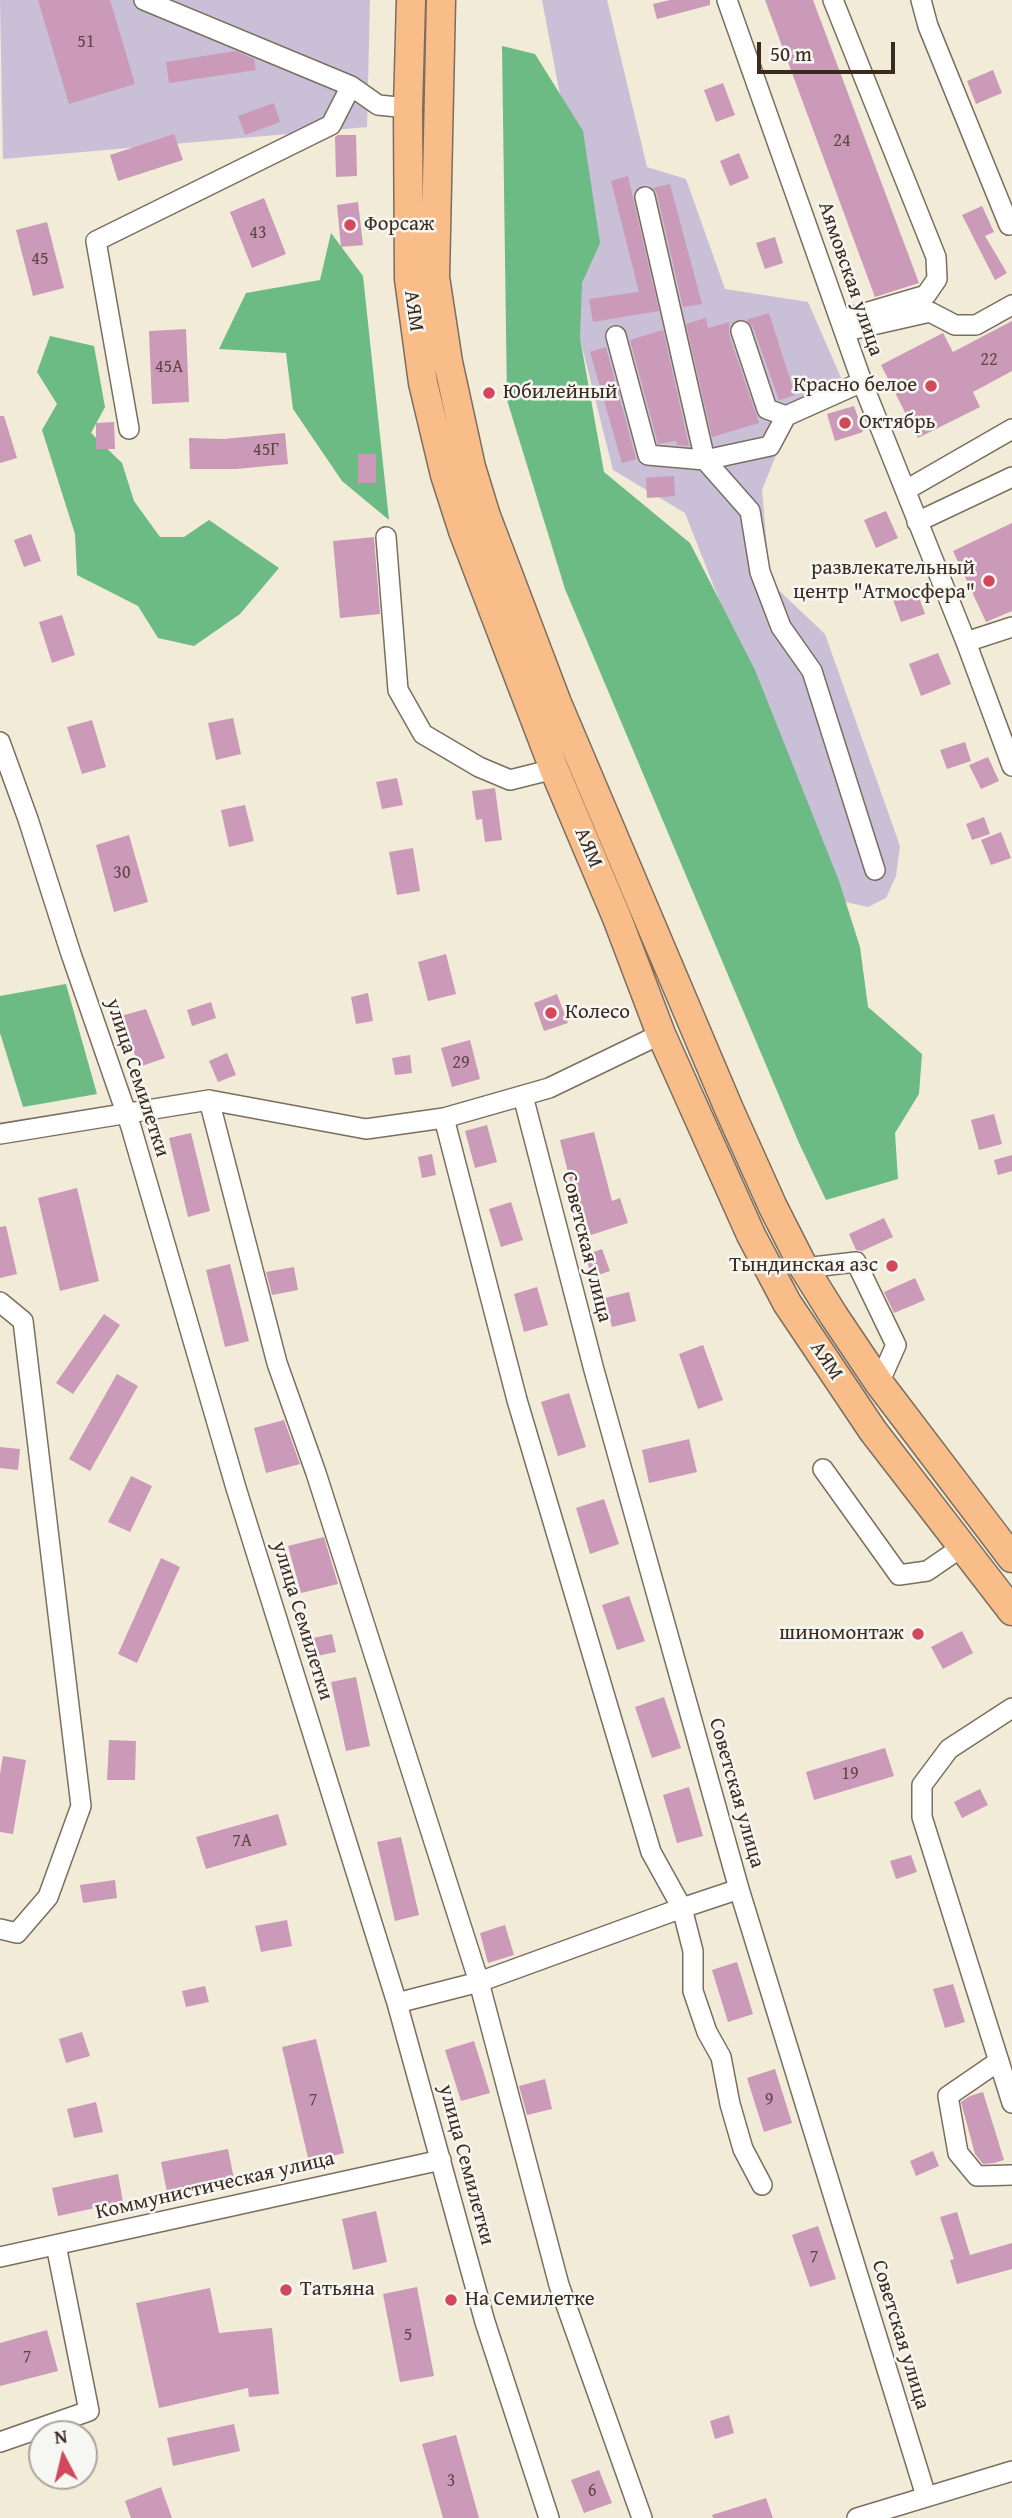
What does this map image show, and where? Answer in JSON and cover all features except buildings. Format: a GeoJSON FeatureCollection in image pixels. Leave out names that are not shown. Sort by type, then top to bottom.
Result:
{"type":"FeatureCollection","features":[{"type":"Feature","properties":{"kind":"highway","name":"АЯМ"},"geometry":{"type":"LineString","coordinates":[[411,0],[408,108],[409,279],[423,383],[445,475],[463,531],[554,769],[617,918],[661,1034],[751,1235],[787,1303],[873,1431],[1012,1611]]}},
{"type":"Feature","properties":{"kind":"highway","name":"АЯМ"},"geometry":{"type":"LineString","coordinates":[[441,0],[435,277],[448,362],[471,467],[486,516],[557,703],[729,1110],[773,1207],[804,1268],[879,1383],[1012,1558]]}},
{"type":"Feature","properties":{"kind":"street"},"geometry":{"type":"LineString","coordinates":[[144,0],[351,86],[378,105],[408,108]]}},
{"type":"Feature","properties":{"kind":"street","name":"Аямовская улица"},"geometry":{"type":"LineString","coordinates":[[727,0],[862,382],[966,642],[1012,766]]}},
{"type":"Feature","properties":{"kind":"street"},"geometry":{"type":"LineString","coordinates":[[833,0],[936,257],[937,279],[926,295],[843,326]]}},
{"type":"Feature","properties":{"kind":"street"},"geometry":{"type":"LineString","coordinates":[[921,0],[928,26],[1011,224]]}},
{"type":"Feature","properties":{"kind":"street"},"geometry":{"type":"LineString","coordinates":[[129,429],[96,241],[331,125],[351,86]]}},
{"type":"Feature","properties":{"kind":"street"},"geometry":{"type":"LineString","coordinates":[[645,197],[705,460],[750,511],[760,572],[781,627],[812,671],[876,870]]}},
{"type":"Feature","properties":{"kind":"street"},"geometry":{"type":"LineString","coordinates":[[843,326],[930,312],[955,325],[976,325],[1012,304]]}},
{"type":"Feature","properties":{"kind":"street"},"geometry":{"type":"LineString","coordinates":[[741,331],[767,409],[786,416]]}},
{"type":"Feature","properties":{"kind":"street"},"geometry":{"type":"LineString","coordinates":[[616,336],[648,455],[705,460],[770,446],[786,416],[862,382]]}},
{"type":"Feature","properties":{"kind":"street"},"geometry":{"type":"LineString","coordinates":[[906,489],[1012,429]]}},
{"type":"Feature","properties":{"kind":"street"},"geometry":{"type":"LineString","coordinates":[[917,522],[1012,477]]}},
{"type":"Feature","properties":{"kind":"street"},"geometry":{"type":"LineString","coordinates":[[386,537],[398,690],[423,734],[478,768],[510,780],[554,769]]}},
{"type":"Feature","properties":{"kind":"street"},"geometry":{"type":"LineString","coordinates":[[966,642],[1012,626]]}},
{"type":"Feature","properties":{"kind":"street","name":"улица Семилетки"},"geometry":{"type":"LineString","coordinates":[[0,741],[127,1114],[236,1488],[397,2003],[485,2322],[549,2518]]}},
{"type":"Feature","properties":{"kind":"street"},"geometry":{"type":"LineString","coordinates":[[0,1134],[209,1100],[366,1129],[444,1118],[523,1097],[570,1078],[661,1034]]}},
{"type":"Feature","properties":{"kind":"street","name":"Советская улица"},"geometry":{"type":"LineString","coordinates":[[523,1097],[594,1370],[739,1889],[926,2496]]}},
{"type":"Feature","properties":{"kind":"street"},"geometry":{"type":"LineString","coordinates":[[209,1100],[277,1363],[316,1473],[479,1982],[559,2285],[642,2518]]}},
{"type":"Feature","properties":{"kind":"street"},"geometry":{"type":"LineString","coordinates":[[444,1118],[517,1400],[651,1852],[682,1908],[693,1951],[694,1991],[707,2032],[722,2057],[730,2104],[743,2149],[762,2185]]}},
{"type":"Feature","properties":{"kind":"street"},"geometry":{"type":"LineString","coordinates":[[804,1268],[856,1262],[897,1345],[879,1383]]}},
{"type":"Feature","properties":{"kind":"street"},"geometry":{"type":"LineString","coordinates":[[0,1302],[23,1321],[81,1805],[48,1897],[17,1933],[0,1929]]}},
{"type":"Feature","properties":{"kind":"street"},"geometry":{"type":"LineString","coordinates":[[823,1469],[899,1575],[927,1572],[962,1547]]}},
{"type":"Feature","properties":{"kind":"street"},"geometry":{"type":"LineString","coordinates":[[1010,1712],[949,1749],[922,1785],[922,1817],[1012,2103]]}},
{"type":"Feature","properties":{"kind":"street"},"geometry":{"type":"LineString","coordinates":[[397,2003],[479,1982],[739,1889]]}},
{"type":"Feature","properties":{"kind":"street"},"geometry":{"type":"LineString","coordinates":[[999,2061],[948,2096],[958,2153],[977,2176],[1012,2175]]}},
{"type":"Feature","properties":{"kind":"street","name":"Коммунистическая улица"},"geometry":{"type":"LineString","coordinates":[[0,2257],[441,2160]]}},
{"type":"Feature","properties":{"kind":"street"},"geometry":{"type":"LineString","coordinates":[[0,2442],[89,2412],[56,2245]]}},
{"type":"Feature","properties":{"kind":"street"},"geometry":{"type":"LineString","coordinates":[[857,2518],[1012,2471]]}},
{"type":"Feature","properties":{"kind":"shaded area"},"geometry":{"type":"Polygon","coordinates":[[[0,0],[370,0],[367,127],[3,159],[0,0]]]}},
{"type":"Feature","properties":{"kind":"shaded area"},"geometry":{"type":"Polygon","coordinates":[[[542,0],[607,0],[647,167],[686,179],[725,289],[808,302],[849,396],[787,428],[762,490],[770,582],[825,634],[900,846],[896,876],[886,898],[868,907],[837,900],[685,513],[613,470],[573,311],[587,237],[542,0]]]}},
{"type":"Feature","properties":{"kind":"green space"},"geometry":{"type":"Polygon","coordinates":[[[502,46],[535,54],[583,131],[600,243],[582,283],[580,338],[604,472],[690,543],[755,670],[839,881],[860,947],[868,1007],[922,1054],[919,1094],[895,1133],[898,1179],[826,1200],[799,1143],[565,589],[507,400],[502,46]]]}},
{"type":"Feature","properties":{"kind":"green space"},"geometry":{"type":"Polygon","coordinates":[[[331,233],[363,276],[389,520],[342,481],[293,409],[286,353],[219,349],[246,293],[320,280],[331,233]]]}},
{"type":"Feature","properties":{"kind":"green space"},"geometry":{"type":"Polygon","coordinates":[[[50,336],[94,346],[105,407],[91,433],[122,463],[134,501],[160,537],[184,537],[209,520],[279,568],[240,614],[194,646],[158,638],[138,606],[77,575],[75,534],[42,430],[57,404],[37,372],[50,336]]]}},
{"type":"Feature","properties":{"kind":"green space"},"geometry":{"type":"Polygon","coordinates":[[[66,984],[97,1094],[23,1107],[0,1033],[0,996],[66,984]]]}},
{"type":"Feature","properties":{"kind":"place","name":"Форсаж"},"geometry":{"type":"Point","coordinates":[350,225]}},
{"type":"Feature","properties":{"kind":"place","name":"Красно белое"},"geometry":{"type":"Point","coordinates":[931,386]}},
{"type":"Feature","properties":{"kind":"place","name":"Юбилейный"},"geometry":{"type":"Point","coordinates":[489,393]}},
{"type":"Feature","properties":{"kind":"place","name":"Октябрь"},"geometry":{"type":"Point","coordinates":[845,423]}},
{"type":"Feature","properties":{"kind":"place","name":"развлекательный центр \"Атмосфера\""},"geometry":{"type":"Point","coordinates":[989,581]}},
{"type":"Feature","properties":{"kind":"place","name":"Колесо"},"geometry":{"type":"Point","coordinates":[551,1013]}},
{"type":"Feature","properties":{"kind":"place","name":"Тындинская азс"},"geometry":{"type":"Point","coordinates":[892,1266]}},
{"type":"Feature","properties":{"kind":"place","name":"шиномонтаж"},"geometry":{"type":"Point","coordinates":[918,1634]}},
{"type":"Feature","properties":{"kind":"place","name":"Татьяна"},"geometry":{"type":"Point","coordinates":[286,2290]}},
{"type":"Feature","properties":{"kind":"place","name":"На Семилетке"},"geometry":{"type":"Point","coordinates":[451,2300]}}]}
